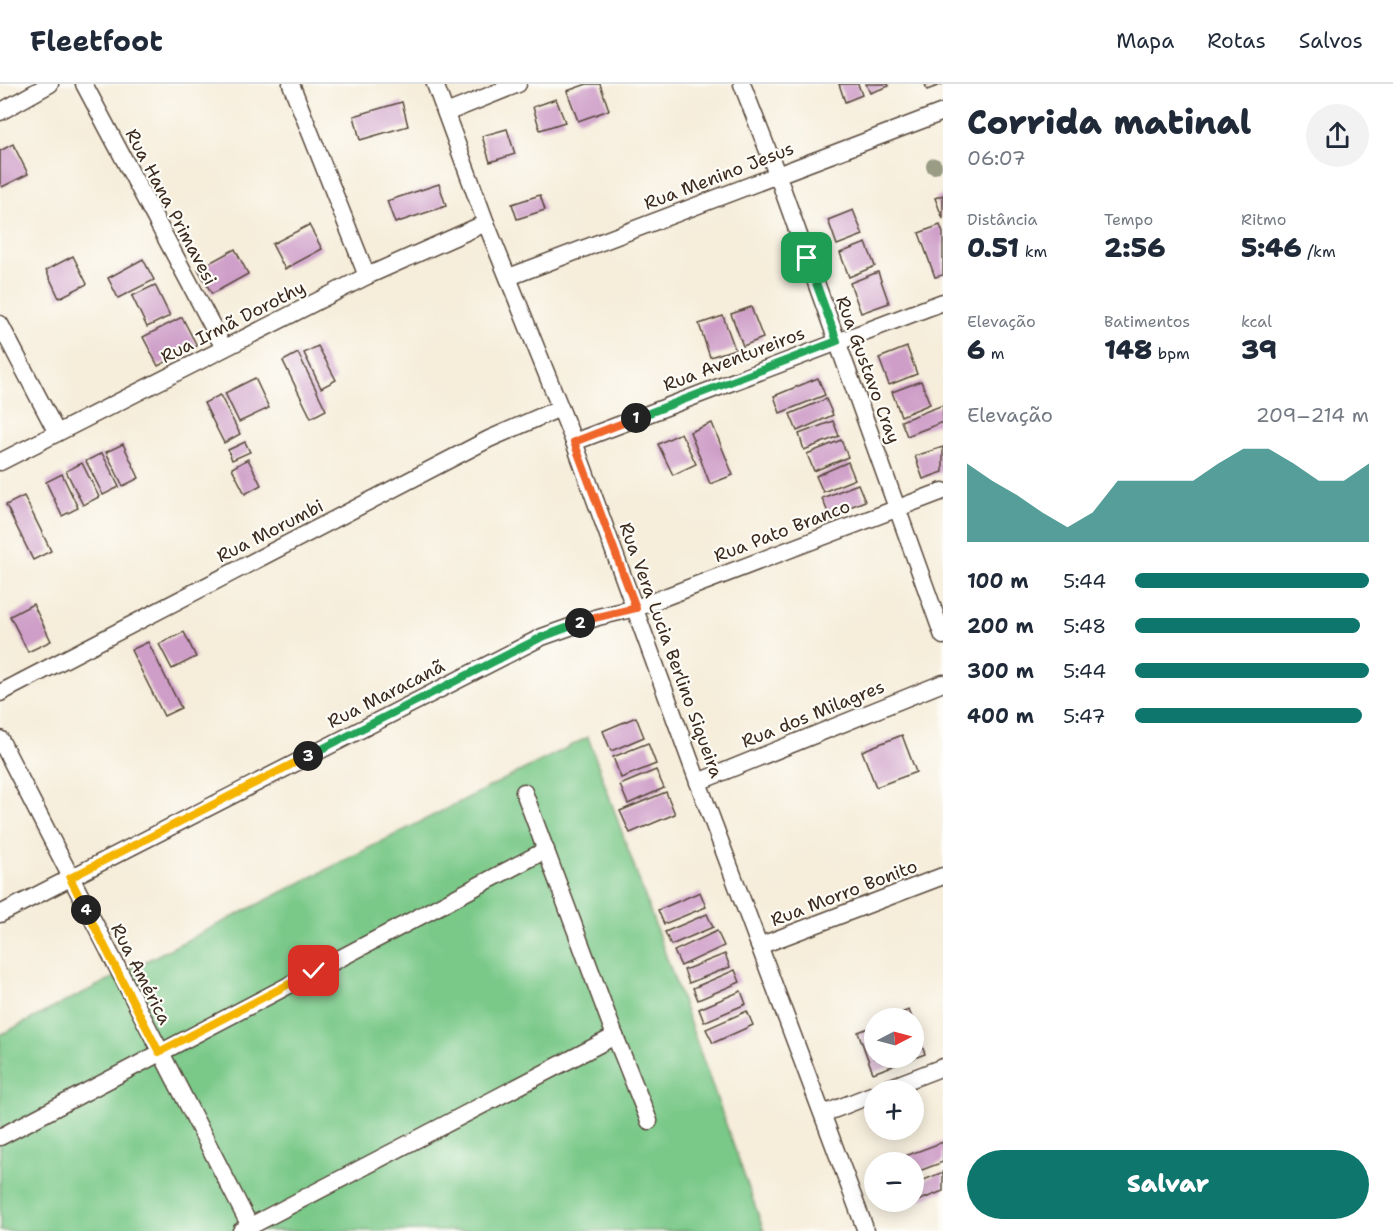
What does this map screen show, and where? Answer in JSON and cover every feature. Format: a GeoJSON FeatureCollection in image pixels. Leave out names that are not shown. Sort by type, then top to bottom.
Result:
{"type":"FeatureCollection","features":[{"type":"Feature","properties":{"kind":"street"},"geometry":{"type":"LineString","coordinates":[[0,112],[50,84]]}},
{"type":"Feature","properties":{"kind":"street","name":"Rua Hana Primavesi"},"geometry":{"type":"LineString","coordinates":[[84,84],[224,348]]}},
{"type":"Feature","properties":{"kind":"street"},"geometry":{"type":"LineString","coordinates":[[291,84],[367,276]]}},
{"type":"Feature","properties":{"kind":"street","name":"Rua Vera Lucia Berlino Siqueira"},"geometry":{"type":"LineString","coordinates":[[435,84],[486,223],[574,442],[866,1231]]}},
{"type":"Feature","properties":{"kind":"street"},"geometry":{"type":"LineString","coordinates":[[446,113],[518,84]]}},
{"type":"Feature","properties":{"kind":"street","name":"Rua Gustavo Cray"},"geometry":{"type":"LineString","coordinates":[[742,84],[777,174],[943,636]]}},
{"type":"Feature","properties":{"kind":"street","name":"Rua Menino Jesus"},"geometry":{"type":"LineString","coordinates":[[509,277],[943,112]]}},
{"type":"Feature","properties":{"kind":"street","name":"Rua Irmã Dorothy"},"geometry":{"type":"LineString","coordinates":[[0,462],[367,276],[486,223]]}},
{"type":"Feature","properties":{"kind":"street","name":"Rua Aventureiros"},"geometry":{"type":"LineString","coordinates":[[574,442],[943,302]]}},
{"type":"Feature","properties":{"kind":"street"},"geometry":{"type":"LineString","coordinates":[[0,324],[57,433]]}},
{"type":"Feature","properties":{"kind":"street","name":"Rua Morumbi"},"geometry":{"type":"LineString","coordinates":[[0,693],[489,439],[560,408]]}},
{"type":"Feature","properties":{"kind":"street","name":"Rua Pato Branco"},"geometry":{"type":"LineString","coordinates":[[636,608],[943,490]]}},
{"type":"Feature","properties":{"kind":"street","name":"Rua Maracanã"},"geometry":{"type":"LineString","coordinates":[[0,914],[542,637],[598,617],[636,608]]}},
{"type":"Feature","properties":{"kind":"street","name":"Rua dos Milagres"},"geometry":{"type":"LineString","coordinates":[[698,782],[943,683]]}},
{"type":"Feature","properties":{"kind":"street","name":"Rua América"},"geometry":{"type":"LineString","coordinates":[[0,739],[159,1052],[245,1228]]}},
{"type":"Feature","properties":{"kind":"street"},"geometry":{"type":"LineString","coordinates":[[524,792],[649,1121]]}},
{"type":"Feature","properties":{"kind":"street"},"geometry":{"type":"LineString","coordinates":[[0,1137],[546,850]]}},
{"type":"Feature","properties":{"kind":"street","name":"Rua Morro Bonito"},"geometry":{"type":"LineString","coordinates":[[759,946],[943,876]]}},
{"type":"Feature","properties":{"kind":"street"},"geometry":{"type":"LineString","coordinates":[[245,1228],[615,1036]]}},
{"type":"Feature","properties":{"kind":"street"},"geometry":{"type":"LineString","coordinates":[[910,1080],[943,1067]]}},
{"type":"Feature","properties":{"kind":"street"},"geometry":{"type":"LineString","coordinates":[[823,1114],[864,1098]]}},
{"type":"Feature","properties":{"kind":"green space"},"geometry":{"type":"Polygon","coordinates":[[[588,737],[764,1231],[0,1231],[0,1035],[588,737]]]}},
{"type":"Feature","properties":{"kind":"building"},"geometry":{"type":"Polygon","coordinates":[[[587,84],[600,84],[609,110],[578,121],[567,91],[587,84]]]}},
{"type":"Feature","properties":{"kind":"building"},"geometry":{"type":"Polygon","coordinates":[[[839,84],[858,84],[862,95],[845,102],[839,84]]]}},
{"type":"Feature","properties":{"kind":"building"},"geometry":{"type":"Polygon","coordinates":[[[866,84],[888,84],[889,86],[870,93],[866,84]]]}},
{"type":"Feature","properties":{"kind":"building"},"geometry":{"type":"Polygon","coordinates":[[[925,84],[943,84],[927,90],[925,84]]]}},
{"type":"Feature","properties":{"kind":"building"},"geometry":{"type":"Polygon","coordinates":[[[556,99],[565,122],[540,130],[533,107],[556,99]]]}},
{"type":"Feature","properties":{"kind":"building"},"geometry":{"type":"Polygon","coordinates":[[[402,102],[408,126],[360,140],[354,116],[402,102]]]}},
{"type":"Feature","properties":{"kind":"building"},"geometry":{"type":"Polygon","coordinates":[[[507,129],[515,154],[490,162],[482,136],[507,129]]]}},
{"type":"Feature","properties":{"kind":"building"},"geometry":{"type":"Polygon","coordinates":[[[13,144],[28,174],[2,187],[0,184],[0,151],[13,144]]]}},
{"type":"Feature","properties":{"kind":"building"},"geometry":{"type":"Polygon","coordinates":[[[439,184],[446,206],[395,223],[387,201],[439,184]]]}},
{"type":"Feature","properties":{"kind":"building"},"geometry":{"type":"Polygon","coordinates":[[[540,195],[545,210],[517,219],[512,204],[540,195]]]}},
{"type":"Feature","properties":{"kind":"building"},"geometry":{"type":"Polygon","coordinates":[[[943,195],[943,219],[935,198],[943,195]]]}},
{"type":"Feature","properties":{"kind":"building"},"geometry":{"type":"Polygon","coordinates":[[[853,210],[863,235],[837,245],[828,220],[853,210]]]}},
{"type":"Feature","properties":{"kind":"building"},"geometry":{"type":"Polygon","coordinates":[[[309,225],[322,249],[285,269],[272,244],[309,225]]]}},
{"type":"Feature","properties":{"kind":"building"},"geometry":{"type":"Polygon","coordinates":[[[940,225],[943,233],[943,275],[935,277],[919,233],[940,225]]]}},
{"type":"Feature","properties":{"kind":"building"},"geometry":{"type":"Polygon","coordinates":[[[866,243],[875,266],[849,277],[840,253],[866,243]]]}},
{"type":"Feature","properties":{"kind":"building"},"geometry":{"type":"Polygon","coordinates":[[[235,249],[248,274],[212,294],[198,269],[235,249]]]}},
{"type":"Feature","properties":{"kind":"building"},"geometry":{"type":"Polygon","coordinates":[[[73,256],[87,284],[59,298],[46,270],[73,256]]]}},
{"type":"Feature","properties":{"kind":"building"},"geometry":{"type":"Polygon","coordinates":[[[143,259],[154,280],[118,298],[108,278],[143,259]]]}},
{"type":"Feature","properties":{"kind":"building"},"geometry":{"type":"Polygon","coordinates":[[[878,272],[889,303],[861,313],[850,283],[878,272]]]}},
{"type":"Feature","properties":{"kind":"building"},"geometry":{"type":"Polygon","coordinates":[[[155,285],[170,316],[147,327],[132,296],[155,285]]]}},
{"type":"Feature","properties":{"kind":"building"},"geometry":{"type":"Polygon","coordinates":[[[751,307],[763,338],[743,346],[731,314],[751,307]]]}},
{"type":"Feature","properties":{"kind":"building"},"geometry":{"type":"Polygon","coordinates":[[[723,316],[735,349],[710,357],[699,324],[723,316]]]}},
{"type":"Feature","properties":{"kind":"building"},"geometry":{"type":"Polygon","coordinates":[[[182,317],[197,346],[158,366],[143,337],[182,317]]]}},
{"type":"Feature","properties":{"kind":"building"},"geometry":{"type":"Polygon","coordinates":[[[318,346],[336,380],[321,388],[304,353],[318,346]]]}},
{"type":"Feature","properties":{"kind":"building"},"geometry":{"type":"Polygon","coordinates":[[[907,347],[917,374],[889,385],[879,358],[907,347]]]}},
{"type":"Feature","properties":{"kind":"building"},"geometry":{"type":"Polygon","coordinates":[[[298,353],[326,410],[311,418],[283,361],[298,353]]]}},
{"type":"Feature","properties":{"kind":"building"},"geometry":{"type":"Polygon","coordinates":[[[255,378],[269,408],[239,422],[225,393],[255,378]]]}},
{"type":"Feature","properties":{"kind":"building"},"geometry":{"type":"Polygon","coordinates":[[[818,378],[825,395],[780,413],[774,396],[818,378]]]}},
{"type":"Feature","properties":{"kind":"building"},"geometry":{"type":"Polygon","coordinates":[[[921,381],[930,404],[901,416],[892,392],[921,381]]]}},
{"type":"Feature","properties":{"kind":"building"},"geometry":{"type":"Polygon","coordinates":[[[220,395],[240,434],[224,443],[204,403],[220,395]]]}},
{"type":"Feature","properties":{"kind":"building"},"geometry":{"type":"Polygon","coordinates":[[[826,399],[833,415],[797,431],[790,414],[826,399]]]}},
{"type":"Feature","properties":{"kind":"building"},"geometry":{"type":"Polygon","coordinates":[[[943,405],[943,422],[907,436],[901,421],[943,405]]]}},
{"type":"Feature","properties":{"kind":"building"},"geometry":{"type":"Polygon","coordinates":[[[833,421],[839,436],[804,450],[799,434],[833,421]]]}},
{"type":"Feature","properties":{"kind":"building"},"geometry":{"type":"Polygon","coordinates":[[[712,423],[733,475],[710,484],[690,432],[712,423]]]}},
{"type":"Feature","properties":{"kind":"building"},"geometry":{"type":"Polygon","coordinates":[[[681,433],[696,464],[673,475],[658,444],[681,433]]]}},
{"type":"Feature","properties":{"kind":"building"},"geometry":{"type":"Polygon","coordinates":[[[841,440],[848,457],[814,471],[807,454],[841,440]]]}},
{"type":"Feature","properties":{"kind":"building"},"geometry":{"type":"Polygon","coordinates":[[[245,442],[250,452],[232,460],[228,450],[245,442]]]}},
{"type":"Feature","properties":{"kind":"building"},"geometry":{"type":"Polygon","coordinates":[[[123,444],[139,478],[123,486],[106,452],[123,444]]]}},
{"type":"Feature","properties":{"kind":"building"},"geometry":{"type":"Polygon","coordinates":[[[943,447],[943,472],[923,479],[915,456],[943,447]]]}},
{"type":"Feature","properties":{"kind":"building"},"geometry":{"type":"Polygon","coordinates":[[[102,453],[119,487],[103,495],[86,461],[102,453]]]}},
{"type":"Feature","properties":{"kind":"building"},"geometry":{"type":"Polygon","coordinates":[[[248,459],[261,485],[245,494],[232,468],[248,459]]]}},
{"type":"Feature","properties":{"kind":"building"},"geometry":{"type":"Polygon","coordinates":[[[848,462],[855,479],[823,492],[816,476],[848,462]]]}},
{"type":"Feature","properties":{"kind":"building"},"geometry":{"type":"Polygon","coordinates":[[[82,463],[99,497],[83,505],[66,471],[82,463]]]}},
{"type":"Feature","properties":{"kind":"building"},"geometry":{"type":"Polygon","coordinates":[[[62,474],[78,508],[62,516],[46,482],[62,474]]]}},
{"type":"Feature","properties":{"kind":"building"},"geometry":{"type":"Polygon","coordinates":[[[858,484],[865,501],[829,515],[822,498],[858,484]]]}},
{"type":"Feature","properties":{"kind":"building"},"geometry":{"type":"Polygon","coordinates":[[[24,496],[51,551],[33,560],[6,505],[24,496]]]}},
{"type":"Feature","properties":{"kind":"building"},"geometry":{"type":"Polygon","coordinates":[[[33,604],[51,641],[28,652],[10,616],[33,604]]]}},
{"type":"Feature","properties":{"kind":"building"},"geometry":{"type":"Polygon","coordinates":[[[184,632],[196,657],[172,669],[159,644],[184,632]]]}},
{"type":"Feature","properties":{"kind":"building"},"geometry":{"type":"Polygon","coordinates":[[[148,642],[181,708],[164,716],[131,650],[148,642]]]}},
{"type":"Feature","properties":{"kind":"building"},"geometry":{"type":"Polygon","coordinates":[[[636,717],[644,737],[611,751],[603,731],[636,717]]]}},
{"type":"Feature","properties":{"kind":"building"},"geometry":{"type":"Polygon","coordinates":[[[902,735],[916,772],[876,787],[862,751],[902,735]]]}},
{"type":"Feature","properties":{"kind":"building"},"geometry":{"type":"Polygon","coordinates":[[[648,743],[656,764],[621,778],[613,757],[648,743]]]}},
{"type":"Feature","properties":{"kind":"building"},"geometry":{"type":"Polygon","coordinates":[[[656,770],[664,788],[628,804],[620,785],[656,770]]]}},
{"type":"Feature","properties":{"kind":"building"},"geometry":{"type":"Polygon","coordinates":[[[666,792],[675,814],[630,833],[620,811],[666,792]]]}},
{"type":"Feature","properties":{"kind":"building"},"geometry":{"type":"Polygon","coordinates":[[[700,892],[706,907],[664,924],[658,910],[700,892]]]}},
{"type":"Feature","properties":{"kind":"building"},"geometry":{"type":"Polygon","coordinates":[[[707,914],[713,927],[671,945],[665,932],[707,914]]]}},
{"type":"Feature","properties":{"kind":"building"},"geometry":{"type":"Polygon","coordinates":[[[717,931],[724,946],[681,966],[674,951],[717,931]]]}},
{"type":"Feature","properties":{"kind":"building"},"geometry":{"type":"Polygon","coordinates":[[[725,954],[730,967],[689,983],[684,970],[725,954]]]}},
{"type":"Feature","properties":{"kind":"building"},"geometry":{"type":"Polygon","coordinates":[[[735,970],[740,982],[698,1000],[693,988],[735,970]]]}},
{"type":"Feature","properties":{"kind":"building"},"geometry":{"type":"Polygon","coordinates":[[[741,991],[746,1004],[704,1022],[699,1009],[741,991]]]}},
{"type":"Feature","properties":{"kind":"building"},"geometry":{"type":"Polygon","coordinates":[[[747,1011],[753,1025],[713,1043],[706,1029],[747,1011]]]}},
{"type":"Feature","properties":{"kind":"building"},"geometry":{"type":"Polygon","coordinates":[[[864,1030],[864,1048],[858,1032],[864,1030]]]}},
{"type":"Feature","properties":{"kind":"building"},"geometry":{"type":"Polygon","coordinates":[[[871,1068],[887,1068],[873,1073],[871,1068]]]}},
{"type":"Feature","properties":{"kind":"building"},"geometry":{"type":"Polygon","coordinates":[[[943,1142],[943,1162],[924,1169],[924,1152],[916,1152],[943,1142]]]}},
{"type":"Feature","properties":{"kind":"building"},"geometry":{"type":"Polygon","coordinates":[[[943,1172],[943,1191],[924,1199],[924,1180],[943,1172]]]}},
{"type":"Feature","properties":{"kind":"route"},"geometry":{"type":"LineString","coordinates":[[314,971],[159,1052],[70,878],[542,637],[598,617],[636,608],[574,442],[837,341],[807,258]]}}]}
